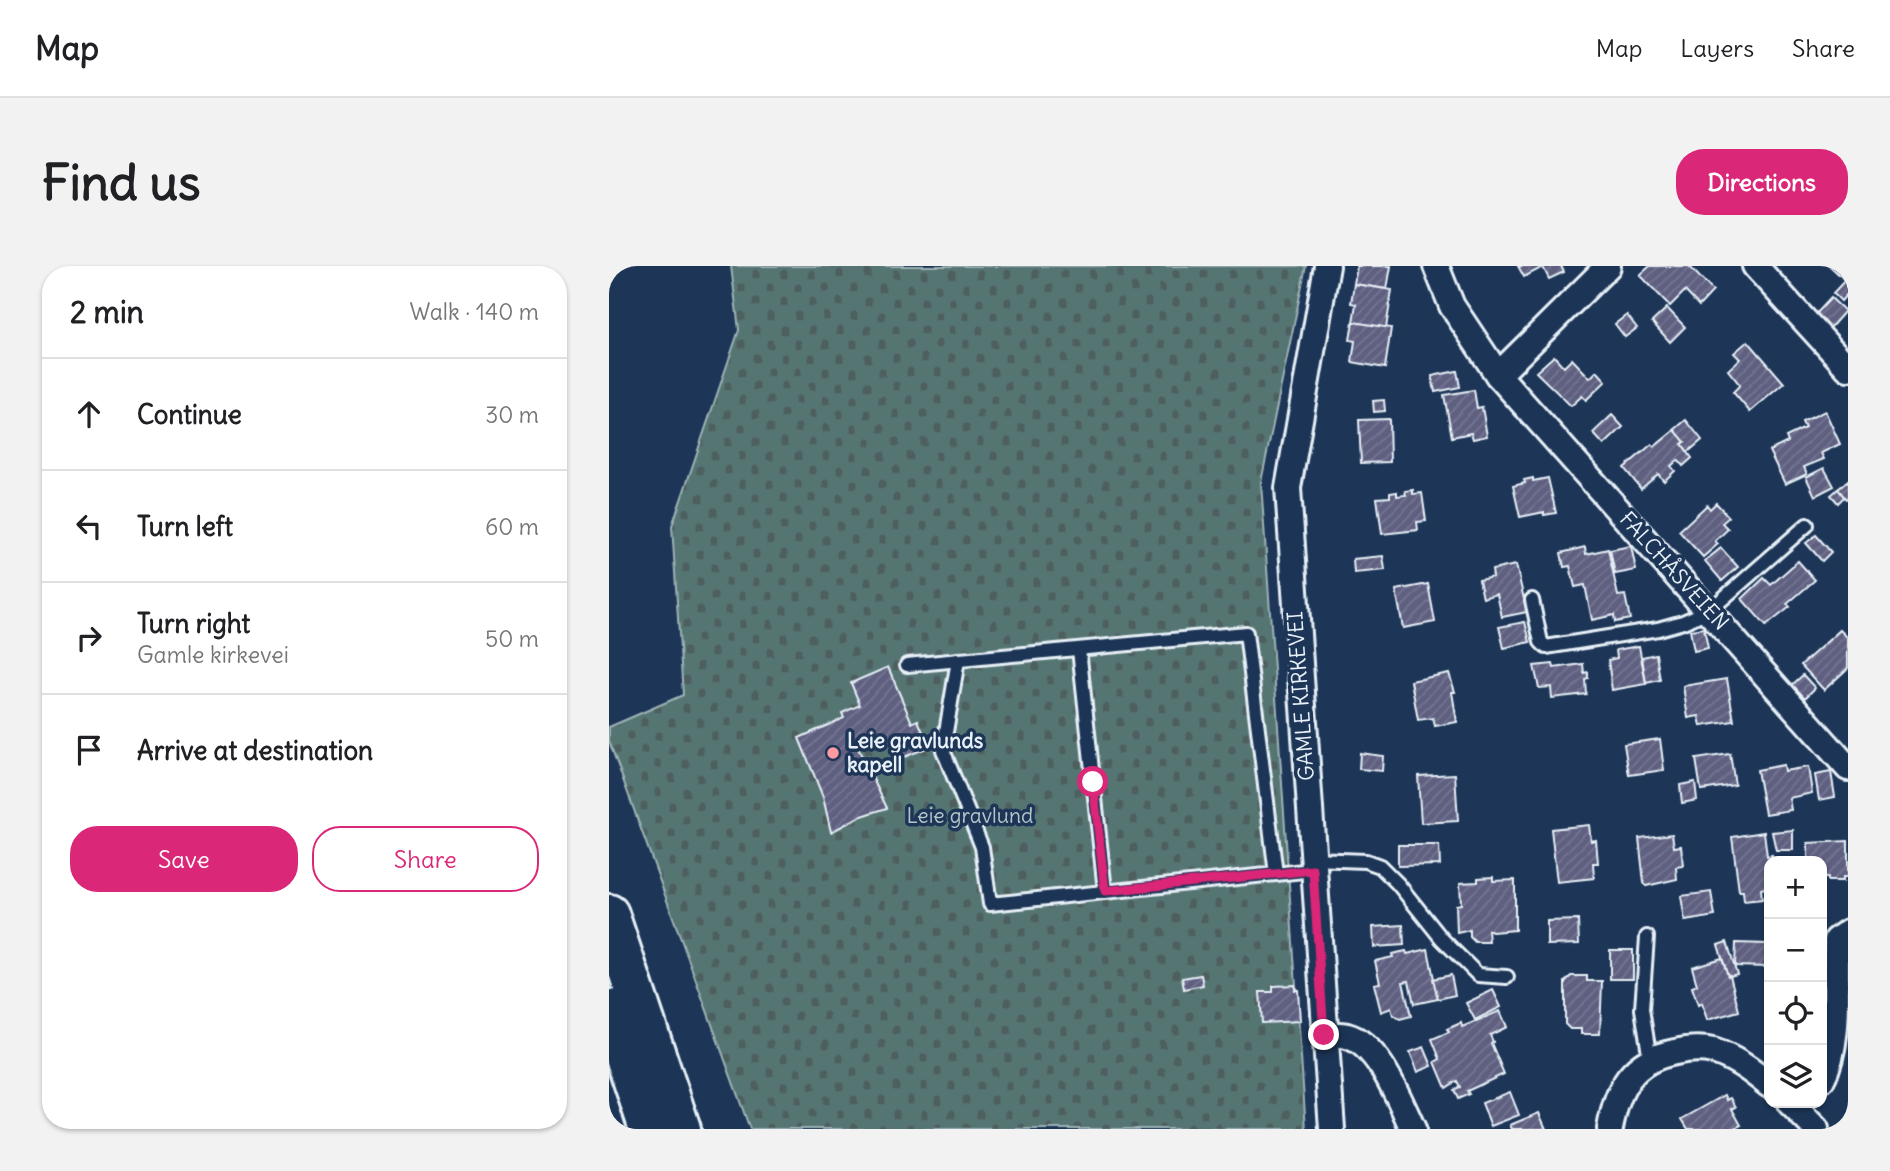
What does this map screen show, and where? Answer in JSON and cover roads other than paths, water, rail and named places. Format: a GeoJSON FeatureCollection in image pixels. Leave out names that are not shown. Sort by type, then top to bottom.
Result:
{"type":"FeatureCollection","features":[{"type":"Feature","properties":{"kind":"main road"},"geometry":{"type":"LineString","coordinates":[[609,915],[681,1129]]}},
{"type":"Feature","properties":{"kind":"main road"},"geometry":{"type":"LineString","coordinates":[[609,1009],[649,1129]]}},
{"type":"Feature","properties":{"kind":"street","name":"GAMLE KIRKEVEI"},"geometry":{"type":"LineString","coordinates":[[1327,266],[1288,488],[1332,1129]]}},
{"type":"Feature","properties":{"kind":"street","name":"FALCHÅSVEIEN"},"geometry":{"type":"LineString","coordinates":[[1436,266],[1453,306],[1498,375],[1848,768]]}},
{"type":"Feature","properties":{"kind":"street"},"geometry":{"type":"LineString","coordinates":[[1498,375],[1608,266]]}},
{"type":"Feature","properties":{"kind":"street"},"geometry":{"type":"LineString","coordinates":[[1755,266],[1848,368]]}},
{"type":"Feature","properties":{"kind":"street"},"geometry":{"type":"LineString","coordinates":[[1827,1066],[1834,1021],[1835,936]]}},
{"type":"Feature","properties":{"kind":"street"},"geometry":{"type":"LineString","coordinates":[[1324,1035],[1347,1036],[1363,1044],[1390,1078],[1413,1129]]}},
{"type":"Feature","properties":{"kind":"street"},"geometry":{"type":"LineString","coordinates":[[1610,1129],[1617,1097],[1625,1083],[1636,1070],[1650,1060],[1689,1049],[1710,1050],[1747,1067],[1764,1082]]}},
{"type":"Feature","properties":{"kind":"lane"},"geometry":{"type":"LineString","coordinates":[[1532,600],[1541,642],[1546,647],[1658,629],[1710,610],[1807,525]]}},
{"type":"Feature","properties":{"kind":"lane"},"geometry":{"type":"LineString","coordinates":[[907,665],[1247,633],[1276,874]]}},
{"type":"Feature","properties":{"kind":"lane"},"geometry":{"type":"LineString","coordinates":[[1079,649],[1105,891]]}},
{"type":"Feature","properties":{"kind":"lane"},"geometry":{"type":"LineString","coordinates":[[958,660],[943,750],[982,847],[991,904],[1276,874],[1312,864],[1366,861],[1380,866],[1398,884],[1442,939],[1478,975],[1507,977]]}},
{"type":"Feature","properties":{"kind":"lane"},"geometry":{"type":"LineString","coordinates":[[1647,937],[1642,1009],[1650,1060]]}},
{"type":"Feature","properties":{"kind":"place","name":"Leie gravlunds kapell"},"geometry":{"type":"Point","coordinates":[833,753]}},
{"type":"Feature","properties":{"kind":"park label","name":"Leie gravlund"},"geometry":{"type":"Point","coordinates":[970,816]}}]}
